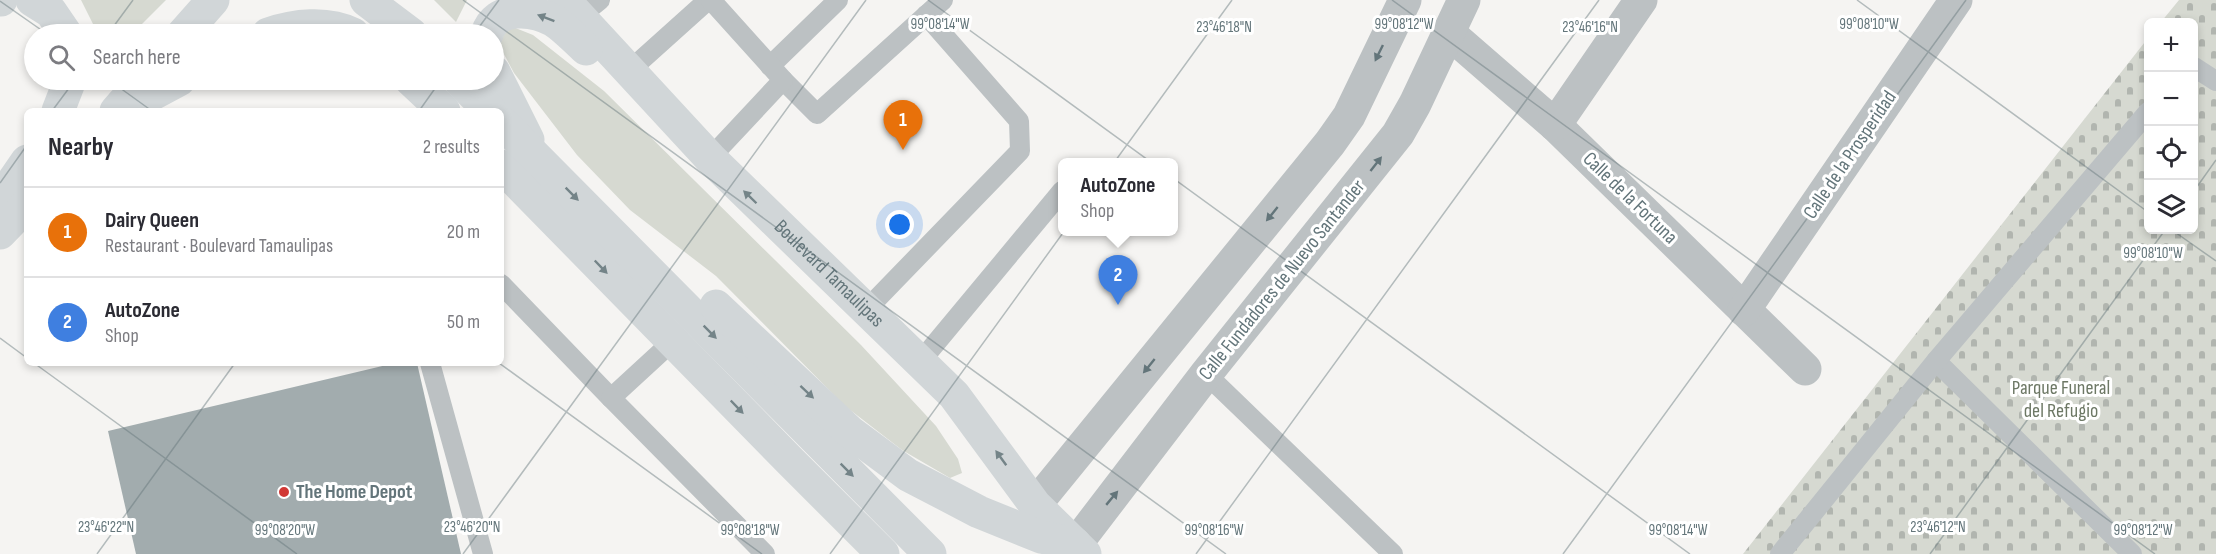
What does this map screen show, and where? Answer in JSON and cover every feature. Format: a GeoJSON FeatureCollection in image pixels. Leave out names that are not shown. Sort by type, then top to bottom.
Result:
{"type":"FeatureCollection","features":[{"type":"Feature","properties":{"kind":"main road"},"geometry":{"type":"LineString","coordinates":[[32,0],[51,12],[59,24]]}},
{"type":"Feature","properties":{"kind":"main road"},"geometry":{"type":"LineString","coordinates":[[192,24],[213,0]]}},
{"type":"Feature","properties":{"kind":"main road"},"geometry":{"type":"LineString","coordinates":[[366,0],[398,24]]}},
{"type":"Feature","properties":{"kind":"main road","name":"Boulevard Tamaulipas"},"geometry":{"type":"LineString","coordinates":[[581,6],[629,71],[710,159],[954,395],[1035,505],[1080,549]]}},
{"type":"Feature","properties":{"kind":"main road"},"geometry":{"type":"LineString","coordinates":[[493,24],[506,13],[522,11],[532,14],[555,22],[604,64],[629,71]]}},
{"type":"Feature","properties":{"kind":"main road"},"geometry":{"type":"LineString","coordinates":[[59,108],[66,90]]}},
{"type":"Feature","properties":{"kind":"main road"},"geometry":{"type":"LineString","coordinates":[[119,108],[134,90]]}},
{"type":"Feature","properties":{"kind":"main road"},"geometry":{"type":"LineString","coordinates":[[127,108],[160,90]]}},
{"type":"Feature","properties":{"kind":"main road"},"geometry":{"type":"LineString","coordinates":[[422,90],[441,108]]}},
{"type":"Feature","properties":{"kind":"main road"},"geometry":{"type":"LineString","coordinates":[[469,90],[487,108]]}},
{"type":"Feature","properties":{"kind":"main road"},"geometry":{"type":"LineString","coordinates":[[499,90],[503,108]]}},
{"type":"Feature","properties":{"kind":"main road"},"geometry":{"type":"LineString","coordinates":[[504,111],[519,169],[633,255],[930,554]]}},
{"type":"Feature","properties":{"kind":"main road"},"geometry":{"type":"LineString","coordinates":[[504,130],[519,169],[673,341],[883,554]]}},
{"type":"Feature","properties":{"kind":"main road"},"geometry":{"type":"LineString","coordinates":[[0,200],[24,165]]}},
{"type":"Feature","properties":{"kind":"main road"},"geometry":{"type":"LineString","coordinates":[[0,233],[24,208]]}},
{"type":"Feature","properties":{"kind":"main road"},"geometry":{"type":"LineString","coordinates":[[633,255],[656,258],[674,266],[850,432],[908,475],[1043,546],[1080,549]]}},
{"type":"Feature","properties":{"kind":"main road"},"geometry":{"type":"LineString","coordinates":[[790,462],[814,437]]}},
{"type":"Feature","properties":{"kind":"main road"},"geometry":{"type":"LineString","coordinates":[[1035,505],[1043,546]]}},
{"type":"Feature","properties":{"kind":"street"},"geometry":{"type":"LineString","coordinates":[[1035,505],[1330,143],[1349,116],[1405,0]]}},
{"type":"Feature","properties":{"kind":"street","name":"Calle Fundadores de Nuevo Santander"},"geometry":{"type":"LineString","coordinates":[[1080,549],[1206,374],[1398,134],[1464,0]]}},
{"type":"Feature","properties":{"kind":"street"},"geometry":{"type":"LineString","coordinates":[[1555,125],[1641,0]]}},
{"type":"Feature","properties":{"kind":"street","name":"Calle de la Prosperidad"},"geometry":{"type":"LineString","coordinates":[[1744,310],[1956,0]]}},
{"type":"Feature","properties":{"kind":"street","name":"Calle de la Fortuna"},"geometry":{"type":"LineString","coordinates":[[1449,33],[1555,125],[1805,369]]}},
{"type":"Feature","properties":{"kind":"lane"},"geometry":{"type":"LineString","coordinates":[[629,71],[709,0],[817,114],[943,0]]}},
{"type":"Feature","properties":{"kind":"lane"},"geometry":{"type":"LineString","coordinates":[[710,159],[776,73],[838,0]]}},
{"type":"Feature","properties":{"kind":"lane"},"geometry":{"type":"LineString","coordinates":[[866,310],[1020,151],[1019,121],[926,15]]}},
{"type":"Feature","properties":{"kind":"lane"},"geometry":{"type":"LineString","coordinates":[[2198,69],[2216,81]]}},
{"type":"Feature","properties":{"kind":"lane"},"geometry":{"type":"LineString","coordinates":[[1780,554],[1936,361],[2144,117]]}},
{"type":"Feature","properties":{"kind":"lane"},"geometry":{"type":"LineString","coordinates":[[920,362],[1058,196]]}},
{"type":"Feature","properties":{"kind":"lane"},"geometry":{"type":"LineString","coordinates":[[504,287],[765,554]]}},
{"type":"Feature","properties":{"kind":"lane"},"geometry":{"type":"LineString","coordinates":[[610,398],[673,341]]}},
{"type":"Feature","properties":{"kind":"lane"},"geometry":{"type":"LineString","coordinates":[[1936,361],[2132,554]]}},
{"type":"Feature","properties":{"kind":"lane"},"geometry":{"type":"LineString","coordinates":[[431,366],[483,554]]}},
{"type":"Feature","properties":{"kind":"lane"},"geometry":{"type":"LineString","coordinates":[[1206,374],[1393,554]]}},
{"type":"Feature","properties":{"kind":"green space"},"geometry":{"type":"Polygon","coordinates":[[[81,0],[166,0],[142,24],[93,24],[81,0]]]}},
{"type":"Feature","properties":{"kind":"green space"},"geometry":{"type":"Polygon","coordinates":[[[434,0],[467,0],[456,22],[434,0]]]}},
{"type":"Feature","properties":{"kind":"green space","name":"Parque Funeral del Refugio"},"geometry":{"type":"Polygon","coordinates":[[[2179,0],[2216,0],[2216,554],[1743,554],[2144,43],[2144,234],[2198,234],[2198,18],[2164,18],[2179,0]]]}},
{"type":"Feature","properties":{"kind":"green space"},"geometry":{"type":"Polygon","coordinates":[[[513,27],[533,35],[604,91],[861,345],[936,426],[958,459],[962,473],[950,478],[902,450],[845,406],[716,276],[630,210],[577,155],[514,73],[504,54],[504,29],[513,27]]]}},
{"type":"Feature","properties":{"kind":"building","name":"The Home Depot"},"geometry":{"type":"Polygon","coordinates":[[[382,366],[418,366],[461,554],[136,554],[108,431],[382,366]]]}},
{"type":"Feature","properties":{"kind":"place","name":"Dairy Queen"},"geometry":{"type":"Point","coordinates":[903,150]}},
{"type":"Feature","properties":{"kind":"place","name":"AutoZone"},"geometry":{"type":"Point","coordinates":[1118,305]}},
{"type":"Feature","properties":{"kind":"place","name":"The Home Depot"},"geometry":{"type":"Point","coordinates":[284,492]}}]}
